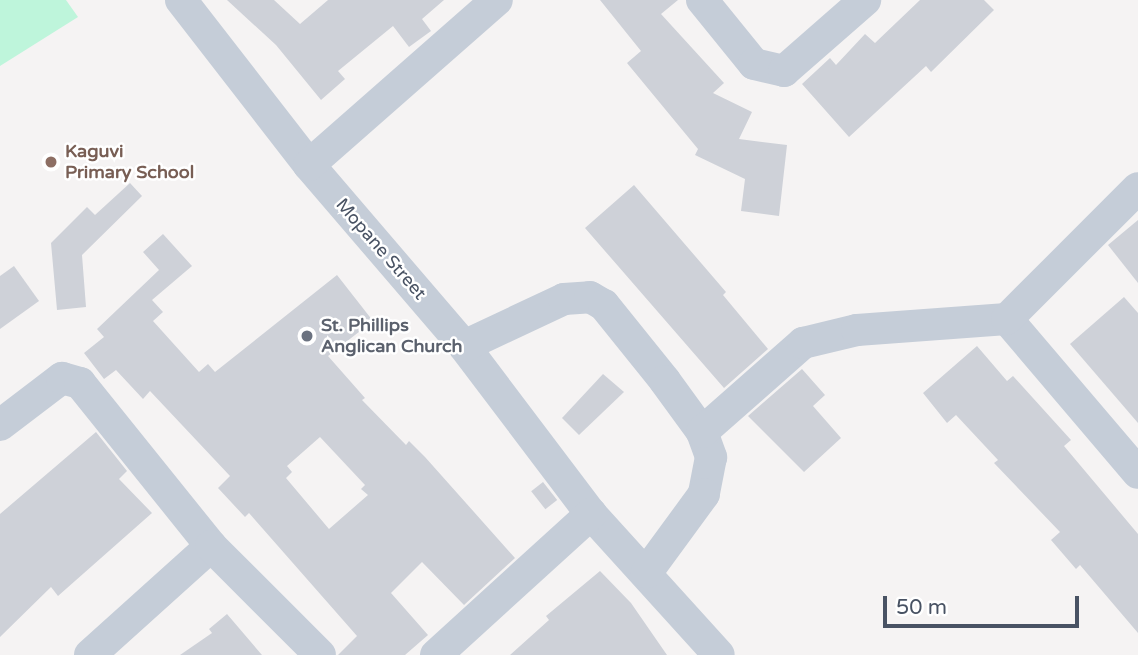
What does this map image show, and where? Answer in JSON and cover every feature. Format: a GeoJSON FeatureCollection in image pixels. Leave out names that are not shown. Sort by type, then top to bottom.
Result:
{"type":"FeatureCollection","features":[{"type":"Feature","properties":{"kind":"street","name":"Mopane Street"},"geometry":{"type":"LineString","coordinates":[[181,0],[309,165],[464,346],[591,513],[719,655]]}},
{"type":"Feature","properties":{"kind":"street"},"geometry":{"type":"LineString","coordinates":[[309,165],[497,0]]}},
{"type":"Feature","properties":{"kind":"street"},"geometry":{"type":"LineString","coordinates":[[702,0],[754,64],[784,71],[864,0]]}},
{"type":"Feature","properties":{"kind":"street"},"geometry":{"type":"LineString","coordinates":[[702,432],[803,343],[857,330],[1006,319],[1138,188]]}},
{"type":"Feature","properties":{"kind":"street"},"geometry":{"type":"LineString","coordinates":[[464,346],[564,299],[590,297],[604,305],[702,432],[711,457],[704,494],[647,572]]}},
{"type":"Feature","properties":{"kind":"street"},"geometry":{"type":"LineString","coordinates":[[1006,319],[1138,473]]}},
{"type":"Feature","properties":{"kind":"street"},"geometry":{"type":"LineString","coordinates":[[0,425],[62,377],[80,383],[211,546],[320,655]]}},
{"type":"Feature","properties":{"kind":"street"},"geometry":{"type":"LineString","coordinates":[[436,655],[591,513]]}},
{"type":"Feature","properties":{"kind":"street"},"geometry":{"type":"LineString","coordinates":[[90,655],[211,546]]}},
{"type":"Feature","properties":{"kind":"green space"},"geometry":{"type":"Polygon","coordinates":[[[0,0],[66,0],[78,17],[0,66],[0,0]]]}},
{"type":"Feature","properties":{"kind":"building"},"geometry":{"type":"Polygon","coordinates":[[[227,0],[274,0],[300,24],[328,0],[444,0],[422,19],[431,31],[409,47],[393,26],[338,71],[345,79],[321,100],[276,45],[227,0]]]}},
{"type":"Feature","properties":{"kind":"building"},"geometry":{"type":"Polygon","coordinates":[[[600,0],[678,0],[661,14],[724,83],[713,93],[752,112],[739,139],[787,145],[779,216],[741,211],[745,179],[695,155],[698,149],[627,63],[641,51],[600,0]]]}},
{"type":"Feature","properties":{"kind":"building"},"geometry":{"type":"Polygon","coordinates":[[[920,0],[984,0],[994,10],[931,72],[926,66],[849,137],[802,84],[830,58],[836,65],[865,34],[875,43],[920,0]]]}},
{"type":"Feature","properties":{"kind":"building"},"geometry":{"type":"Polygon","coordinates":[[[130,183],[142,196],[82,255],[86,307],[57,310],[51,243],[87,207],[95,215],[130,183]]]}},
{"type":"Feature","properties":{"kind":"building"},"geometry":{"type":"Polygon","coordinates":[[[634,185],[726,292],[723,295],[768,349],[724,388],[585,228],[634,185]]]}},
{"type":"Feature","properties":{"kind":"building"},"geometry":{"type":"Polygon","coordinates":[[[1138,220],[1138,283],[1108,245],[1138,220]]]}},
{"type":"Feature","properties":{"kind":"building"},"geometry":{"type":"Polygon","coordinates":[[[163,234],[192,266],[152,300],[163,312],[153,321],[199,372],[208,364],[215,372],[337,275],[373,321],[328,356],[365,398],[362,400],[406,445],[409,441],[425,457],[515,558],[464,605],[422,562],[391,593],[428,635],[405,655],[338,655],[357,636],[249,513],[245,517],[218,488],[230,476],[150,391],[143,399],[116,370],[104,379],[84,353],[104,337],[97,329],[159,270],[143,252],[163,234]],[[320,437],[287,466],[292,472],[286,478],[329,529],[368,495],[361,489],[365,485],[320,437]]]}},
{"type":"Feature","properties":{"kind":"building"},"geometry":{"type":"Polygon","coordinates":[[[14,266],[39,301],[0,329],[0,276],[14,266]]]}},
{"type":"Feature","properties":{"kind":"building"},"geometry":{"type":"Polygon","coordinates":[[[1124,297],[1138,313],[1138,423],[1070,344],[1124,297]]]}},
{"type":"Feature","properties":{"kind":"building"},"geometry":{"type":"Polygon","coordinates":[[[977,346],[1007,381],[1013,376],[1071,440],[1064,446],[1138,534],[1138,633],[1080,565],[1076,569],[1051,540],[1060,532],[994,463],[998,460],[956,415],[947,423],[923,393],[977,346]]]}},
{"type":"Feature","properties":{"kind":"building"},"geometry":{"type":"Polygon","coordinates":[[[802,369],[825,395],[813,406],[841,438],[804,472],[748,416],[802,369]]]}},
{"type":"Feature","properties":{"kind":"building"},"geometry":{"type":"Polygon","coordinates":[[[603,374],[624,392],[579,435],[562,418],[603,374]]]}},
{"type":"Feature","properties":{"kind":"building"},"geometry":{"type":"Polygon","coordinates":[[[96,432],[127,471],[119,479],[152,513],[58,596],[51,587],[0,637],[0,514],[96,432]]]}},
{"type":"Feature","properties":{"kind":"building"},"geometry":{"type":"Polygon","coordinates":[[[543,482],[557,500],[545,509],[531,491],[543,482]]]}},
{"type":"Feature","properties":{"kind":"building"},"geometry":{"type":"Polygon","coordinates":[[[600,571],[631,603],[667,655],[510,655],[549,620],[546,616],[600,571]]]}},
{"type":"Feature","properties":{"kind":"building"},"geometry":{"type":"Polygon","coordinates":[[[227,614],[262,655],[180,655],[212,633],[209,629],[227,614]]]}},
{"type":"Feature","properties":{"kind":"place","name":"Kaguvi Primary School"},"geometry":{"type":"Point","coordinates":[51,162]}},
{"type":"Feature","properties":{"kind":"place","name":"St. Phillips Anglican Church"},"geometry":{"type":"Point","coordinates":[307,336]}}]}
